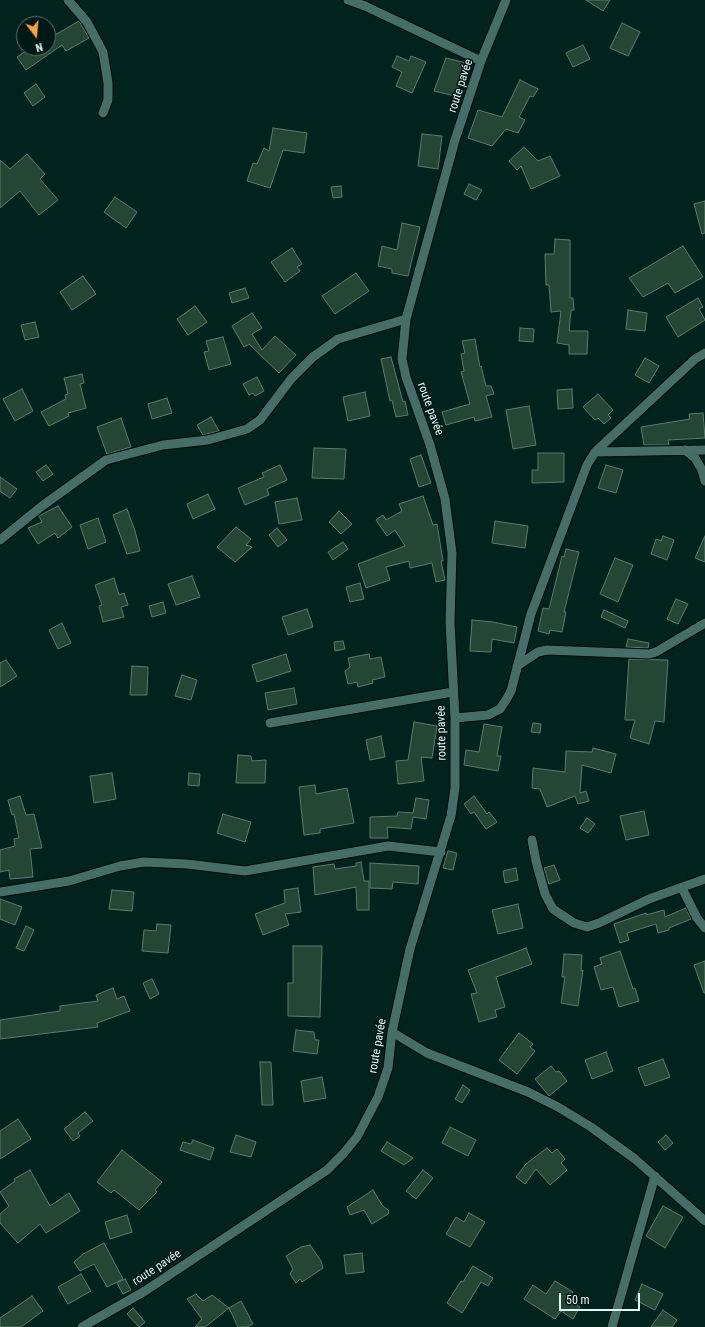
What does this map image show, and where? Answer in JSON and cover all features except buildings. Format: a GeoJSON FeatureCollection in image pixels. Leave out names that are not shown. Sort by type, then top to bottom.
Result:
{"type":"FeatureCollection","features":[{"type":"Feature","properties":{"kind":"street"},"geometry":{"type":"LineString","coordinates":[[68,0],[87,22],[103,52],[108,83],[108,100],[103,113]]}},
{"type":"Feature","properties":{"kind":"street"},"geometry":{"type":"LineString","coordinates":[[348,0],[365,6],[481,61]]}},
{"type":"Feature","properties":{"kind":"street","name":"route pavée"},"geometry":{"type":"LineString","coordinates":[[82,1327],[145,1291],[327,1170],[344,1154],[358,1137],[378,1097],[388,1068],[392,1032],[410,949],[441,852],[451,816],[455,788],[450,622],[452,554],[446,500],[430,445],[406,377],[402,359],[406,319],[455,140],[481,61],[506,0]]}},
{"type":"Feature","properties":{"kind":"street"},"geometry":{"type":"LineString","coordinates":[[0,540],[42,506],[106,460],[163,445],[208,440],[247,429],[260,420],[291,379],[313,357],[338,339],[406,319]]}},
{"type":"Feature","properties":{"kind":"street"},"geometry":{"type":"LineString","coordinates":[[454,718],[488,715],[500,709],[510,691],[531,614],[587,465],[595,452],[694,359],[705,353]]}},
{"type":"Feature","properties":{"kind":"street"},"geometry":{"type":"LineString","coordinates":[[685,450],[695,458],[702,470],[705,481]]}},
{"type":"Feature","properties":{"kind":"street"},"geometry":{"type":"LineString","coordinates":[[595,452],[705,450]]}},
{"type":"Feature","properties":{"kind":"street"},"geometry":{"type":"LineString","coordinates":[[517,666],[538,652],[548,650],[649,654],[656,652],[705,623]]}},
{"type":"Feature","properties":{"kind":"street"},"geometry":{"type":"LineString","coordinates":[[270,723],[453,692]]}},
{"type":"Feature","properties":{"kind":"street"},"geometry":{"type":"LineString","coordinates":[[532,840],[545,894],[553,909],[574,923],[587,927],[599,923],[648,899],[705,879]]}},
{"type":"Feature","properties":{"kind":"street"},"geometry":{"type":"LineString","coordinates":[[0,892],[69,881],[120,866],[144,862],[188,864],[245,871],[388,846],[441,852]]}},
{"type":"Feature","properties":{"kind":"street"},"geometry":{"type":"LineString","coordinates":[[682,888],[697,918],[705,928]]}},
{"type":"Feature","properties":{"kind":"street"},"geometry":{"type":"LineString","coordinates":[[392,1032],[427,1052],[528,1092],[558,1107],[591,1127],[635,1158],[705,1221]]}},
{"type":"Feature","properties":{"kind":"street"},"geometry":{"type":"LineString","coordinates":[[612,1327],[655,1176]]}}]}
